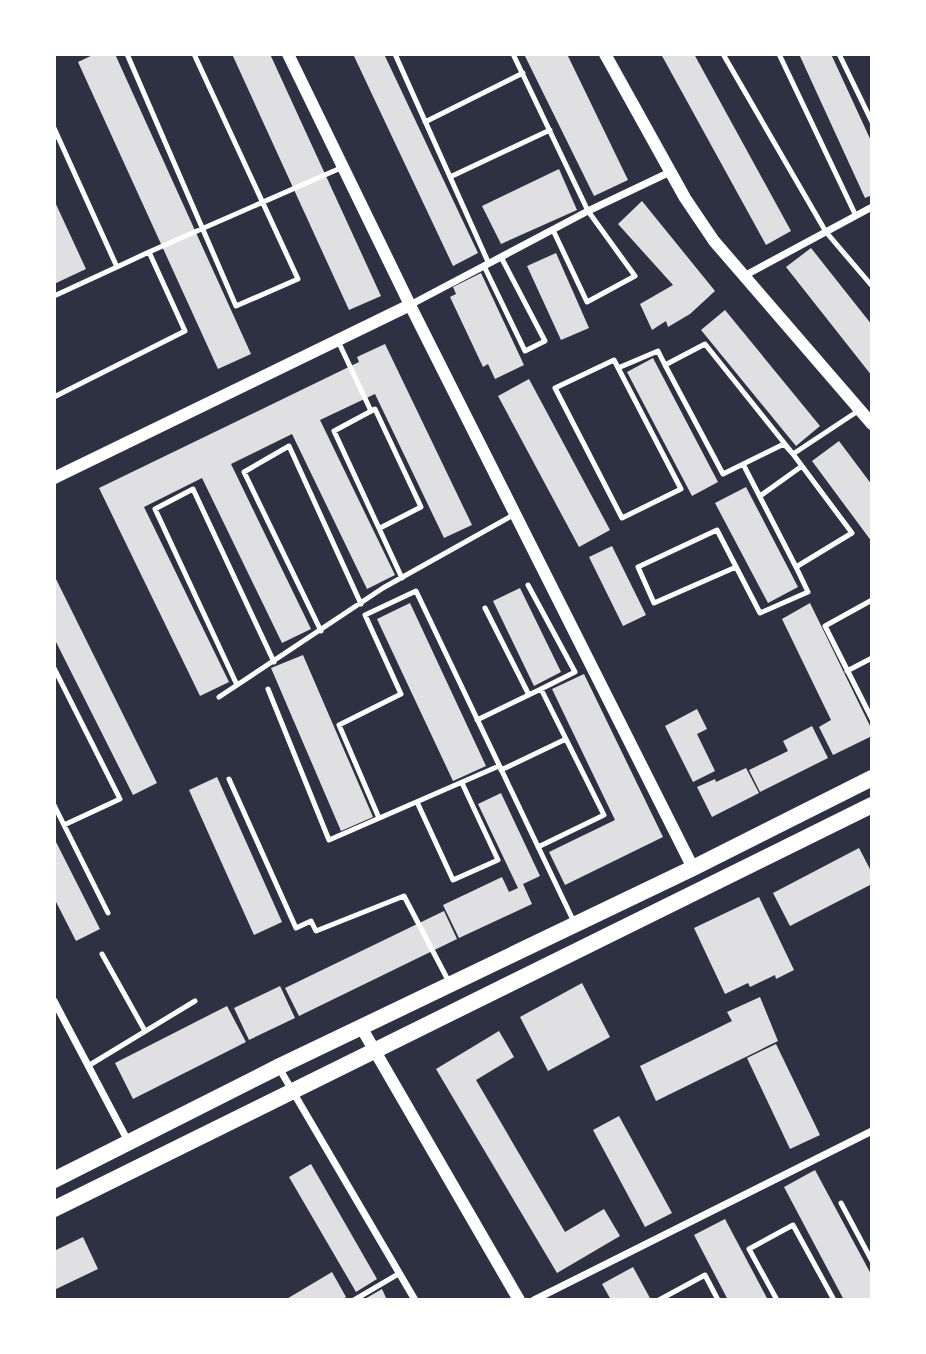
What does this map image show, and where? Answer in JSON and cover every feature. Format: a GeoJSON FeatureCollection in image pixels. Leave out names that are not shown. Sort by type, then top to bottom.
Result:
{"type":"FeatureCollection","features":[{"type":"Feature","properties":{"kind":"main road"},"geometry":{"type":"LineString","coordinates":[[54,1180],[872,778]]}},
{"type":"Feature","properties":{"kind":"main road"},"geometry":{"type":"LineString","coordinates":[[54,1209],[872,805]]}},
{"type":"Feature","properties":{"kind":"street"},"geometry":{"type":"LineString","coordinates":[[288,54],[410,305],[693,868]]}},
{"type":"Feature","properties":{"kind":"street"},"geometry":{"type":"LineString","coordinates":[[606,54],[670,172],[714,241],[872,424]]}},
{"type":"Feature","properties":{"kind":"street"},"geometry":{"type":"LineString","coordinates":[[54,478],[410,305],[588,211],[670,172]]}},
{"type":"Feature","properties":{"kind":"street"},"geometry":{"type":"LineString","coordinates":[[744,276],[872,207]]}},
{"type":"Feature","properties":{"kind":"street"},"geometry":{"type":"LineString","coordinates":[[54,1001],[129,1144]]}},
{"type":"Feature","properties":{"kind":"street"},"geometry":{"type":"LineString","coordinates":[[361,1027],[519,1300]]}},
{"type":"Feature","properties":{"kind":"street"},"geometry":{"type":"LineString","coordinates":[[278,1068],[415,1300]]}},
{"type":"Feature","properties":{"kind":"street"},"geometry":{"type":"LineString","coordinates":[[534,1300],[872,1130]]}},
{"type":"Feature","properties":{"kind":"lane"},"geometry":{"type":"LineString","coordinates":[[127,54],[236,306],[298,279],[194,54]]}},
{"type":"Feature","properties":{"kind":"lane"},"geometry":{"type":"LineString","coordinates":[[395,54],[525,351],[545,341],[501,257]]}},
{"type":"Feature","properties":{"kind":"lane"},"geometry":{"type":"LineString","coordinates":[[513,54],[588,211],[635,276],[587,302],[553,230]]}},
{"type":"Feature","properties":{"kind":"lane"},"geometry":{"type":"LineString","coordinates":[[723,54],[826,232],[872,286]]}},
{"type":"Feature","properties":{"kind":"lane"},"geometry":{"type":"LineString","coordinates":[[779,54],[856,216]]}},
{"type":"Feature","properties":{"kind":"lane"},"geometry":{"type":"LineString","coordinates":[[839,54],[872,122]]}},
{"type":"Feature","properties":{"kind":"lane"},"geometry":{"type":"LineString","coordinates":[[425,122],[523,73]]}},
{"type":"Feature","properties":{"kind":"lane"},"geometry":{"type":"LineString","coordinates":[[54,128],[117,267]]}},
{"type":"Feature","properties":{"kind":"lane"},"geometry":{"type":"LineString","coordinates":[[450,177],[550,130]]}},
{"type":"Feature","properties":{"kind":"lane"},"geometry":{"type":"LineString","coordinates":[[54,296],[149,251],[343,167]]}},
{"type":"Feature","properties":{"kind":"lane"},"geometry":{"type":"LineString","coordinates":[[54,397],[185,331],[149,251]]}},
{"type":"Feature","properties":{"kind":"lane"},"geometry":{"type":"LineString","coordinates":[[338,340],[371,411]]}},
{"type":"Feature","properties":{"kind":"lane"},"geometry":{"type":"LineString","coordinates":[[665,365],[705,344],[852,533],[796,567]]}},
{"type":"Feature","properties":{"kind":"lane"},"geometry":{"type":"LineString","coordinates":[[618,368],[658,351],[723,474],[784,444]]}},
{"type":"Feature","properties":{"kind":"lane"},"geometry":{"type":"LineString","coordinates":[[614,360],[618,368],[681,489],[622,518],[555,387],[614,360]]}},
{"type":"Feature","properties":{"kind":"lane"},"geometry":{"type":"LineString","coordinates":[[380,528],[421,507],[375,409],[334,431],[402,578]]}},
{"type":"Feature","properties":{"kind":"lane"},"geometry":{"type":"LineString","coordinates":[[793,454],[859,410]]}},
{"type":"Feature","properties":{"kind":"lane"},"geometry":{"type":"LineString","coordinates":[[321,631],[244,472],[289,446],[361,604]]}},
{"type":"Feature","properties":{"kind":"lane"},"geometry":{"type":"LineString","coordinates":[[736,567],[654,603],[638,567],[717,530],[760,613],[808,592],[743,464]]}},
{"type":"Feature","properties":{"kind":"lane"},"geometry":{"type":"LineString","coordinates":[[760,495],[802,466]]}},
{"type":"Feature","properties":{"kind":"lane"},"geometry":{"type":"LineString","coordinates":[[237,685],[155,509],[192,489],[274,662]]}},
{"type":"Feature","properties":{"kind":"lane"},"geometry":{"type":"LineString","coordinates":[[219,697],[402,578],[515,514]]}},
{"type":"Feature","properties":{"kind":"lane"},"geometry":{"type":"LineString","coordinates":[[477,720],[575,672],[528,585]]}},
{"type":"Feature","properties":{"kind":"lane"},"geometry":{"type":"LineString","coordinates":[[379,818],[339,725],[401,694],[365,615],[415,591],[575,925]]}},
{"type":"Feature","properties":{"kind":"lane"},"geometry":{"type":"LineString","coordinates":[[872,600],[825,626],[872,719]]}},
{"type":"Feature","properties":{"kind":"lane"},"geometry":{"type":"LineString","coordinates":[[485,608],[529,695]]}},
{"type":"Feature","properties":{"kind":"lane"},"geometry":{"type":"LineString","coordinates":[[847,671],[872,659]]}},
{"type":"Feature","properties":{"kind":"lane"},"geometry":{"type":"LineString","coordinates":[[54,668],[120,799],[64,825]]}},
{"type":"Feature","properties":{"kind":"lane"},"geometry":{"type":"LineString","coordinates":[[538,847],[604,814],[541,688]]}},
{"type":"Feature","properties":{"kind":"lane"},"geometry":{"type":"LineString","coordinates":[[268,689],[329,840],[566,739]]}},
{"type":"Feature","properties":{"kind":"lane"},"geometry":{"type":"LineString","coordinates":[[229,779],[296,928],[311,921],[316,931],[404,896],[450,984]]}},
{"type":"Feature","properties":{"kind":"lane"},"geometry":{"type":"LineString","coordinates":[[417,802],[453,880],[498,860],[462,783]]}},
{"type":"Feature","properties":{"kind":"lane"},"geometry":{"type":"LineString","coordinates":[[54,805],[108,913]]}},
{"type":"Feature","properties":{"kind":"lane"},"geometry":{"type":"LineString","coordinates":[[102,954],[145,1031]]}},
{"type":"Feature","properties":{"kind":"lane"},"geometry":{"type":"LineString","coordinates":[[88,1066],[195,1001]]}},
{"type":"Feature","properties":{"kind":"lane"},"geometry":{"type":"LineString","coordinates":[[841,1203],[872,1261]]}},
{"type":"Feature","properties":{"kind":"lane"},"geometry":{"type":"LineString","coordinates":[[777,1300],[749,1249],[793,1225],[834,1300]]}},
{"type":"Feature","properties":{"kind":"lane"},"geometry":{"type":"LineString","coordinates":[[354,1300],[400,1273]]}},
{"type":"Feature","properties":{"kind":"lane"},"geometry":{"type":"LineString","coordinates":[[659,1300],[705,1275],[718,1300]]}},
{"type":"Feature","properties":{"kind":"building"},"geometry":{"type":"Polygon","coordinates":[[[95,54],[115,54],[251,354],[218,369],[78,62],[95,54]]]}},
{"type":"Feature","properties":{"kind":"building"},"geometry":{"type":"Polygon","coordinates":[[[232,54],[270,54],[381,296],[349,310],[232,54]]]}},
{"type":"Feature","properties":{"kind":"building"},"geometry":{"type":"Polygon","coordinates":[[[353,54],[384,54],[478,253],[453,266],[353,54]]]}},
{"type":"Feature","properties":{"kind":"building"},"geometry":{"type":"Polygon","coordinates":[[[524,54],[567,54],[628,180],[594,196],[524,54]]]}},
{"type":"Feature","properties":{"kind":"building"},"geometry":{"type":"Polygon","coordinates":[[[661,54],[694,54],[791,231],[766,245],[661,54]]]}},
{"type":"Feature","properties":{"kind":"building"},"geometry":{"type":"Polygon","coordinates":[[[799,54],[831,54],[872,143],[872,195],[865,198],[799,54]]]}},
{"type":"Feature","properties":{"kind":"building"},"geometry":{"type":"Polygon","coordinates":[[[559,169],[577,210],[501,244],[482,206],[559,169]]]}},
{"type":"Feature","properties":{"kind":"building"},"geometry":{"type":"Polygon","coordinates":[[[54,200],[86,269],[54,284],[54,200]]]}},
{"type":"Feature","properties":{"kind":"building"},"geometry":{"type":"Polygon","coordinates":[[[642,201],[715,291],[690,314],[668,327],[666,321],[652,330],[640,304],[673,285],[618,224],[642,201]]]}},
{"type":"Feature","properties":{"kind":"building"},"geometry":{"type":"Polygon","coordinates":[[[811,248],[872,325],[872,376],[786,267],[811,248]]]}},
{"type":"Feature","properties":{"kind":"building"},"geometry":{"type":"Polygon","coordinates":[[[556,253],[589,328],[561,340],[527,266],[556,253]]]}},
{"type":"Feature","properties":{"kind":"building"},"geometry":{"type":"Polygon","coordinates":[[[481,273],[524,365],[495,379],[488,364],[483,367],[450,297],[456,294],[453,287],[481,273]]]}},
{"type":"Feature","properties":{"kind":"building"},"geometry":{"type":"Polygon","coordinates":[[[725,310],[820,426],[796,446],[701,330],[725,310]]]}},
{"type":"Feature","properties":{"kind":"building"},"geometry":{"type":"Polygon","coordinates":[[[385,344],[472,525],[444,538],[375,394],[320,420],[395,575],[367,589],[292,434],[231,464],[311,629],[282,643],[202,478],[144,507],[229,682],[200,696],[99,488],[359,362],[357,357],[385,344]]]}},
{"type":"Feature","properties":{"kind":"building"},"geometry":{"type":"Polygon","coordinates":[[[653,358],[718,482],[692,496],[627,372],[653,358]]]}},
{"type":"Feature","properties":{"kind":"building"},"geometry":{"type":"Polygon","coordinates":[[[529,379],[610,530],[579,547],[498,396],[529,379]]]}},
{"type":"Feature","properties":{"kind":"building"},"geometry":{"type":"Polygon","coordinates":[[[839,441],[872,485],[872,542],[812,461],[839,441]]]}},
{"type":"Feature","properties":{"kind":"building"},"geometry":{"type":"Polygon","coordinates":[[[746,487],[798,587],[768,603],[715,503],[746,487]]]}},
{"type":"Feature","properties":{"kind":"building"},"geometry":{"type":"Polygon","coordinates":[[[612,546],[646,615],[623,626],[589,557],[612,546]]]}},
{"type":"Feature","properties":{"kind":"building"},"geometry":{"type":"Polygon","coordinates":[[[54,575],[157,783],[133,795],[54,638],[54,575]]]}},
{"type":"Feature","properties":{"kind":"building"},"geometry":{"type":"Polygon","coordinates":[[[520,588],[561,672],[534,686],[493,601],[520,588]]]}},
{"type":"Feature","properties":{"kind":"building"},"geometry":{"type":"Polygon","coordinates":[[[410,603],[486,766],[453,781],[377,619],[410,603]]]}},
{"type":"Feature","properties":{"kind":"building"},"geometry":{"type":"Polygon","coordinates":[[[810,603],[872,730],[872,736],[833,755],[819,727],[831,720],[782,619],[810,603]]]}},
{"type":"Feature","properties":{"kind":"building"},"geometry":{"type":"Polygon","coordinates":[[[303,655],[373,817],[341,831],[271,668],[303,655]]]}},
{"type":"Feature","properties":{"kind":"building"},"geometry":{"type":"Polygon","coordinates":[[[584,674],[663,837],[565,885],[549,852],[615,820],[552,689],[584,674]]]}},
{"type":"Feature","properties":{"kind":"building"},"geometry":{"type":"Polygon","coordinates":[[[697,709],[707,729],[697,734],[715,771],[693,782],[665,726],[697,709]]]}},
{"type":"Feature","properties":{"kind":"building"},"geometry":{"type":"Polygon","coordinates":[[[812,726],[828,758],[760,792],[749,770],[788,751],[783,741],[812,726]]]}},
{"type":"Feature","properties":{"kind":"building"},"geometry":{"type":"Polygon","coordinates":[[[746,768],[759,793],[712,817],[697,787],[715,779],[716,782],[746,768]]]}},
{"type":"Feature","properties":{"kind":"building"},"geometry":{"type":"Polygon","coordinates":[[[217,777],[282,922],[254,935],[189,790],[217,777]]]}},
{"type":"Feature","properties":{"kind":"building"},"geometry":{"type":"Polygon","coordinates":[[[501,793],[540,876],[523,884],[532,904],[459,938],[443,905],[502,877],[509,892],[518,888],[478,804],[501,793]]]}},
{"type":"Feature","properties":{"kind":"building"},"geometry":{"type":"Polygon","coordinates":[[[54,838],[100,929],[76,941],[54,898],[54,838]]]}},
{"type":"Feature","properties":{"kind":"building"},"geometry":{"type":"Polygon","coordinates":[[[859,848],[872,873],[872,884],[790,926],[773,893],[859,848]]]}},
{"type":"Feature","properties":{"kind":"building"},"geometry":{"type":"Polygon","coordinates":[[[759,897],[794,970],[776,979],[775,975],[750,987],[748,983],[725,994],[694,928],[759,897]]]}},
{"type":"Feature","properties":{"kind":"building"},"geometry":{"type":"Polygon","coordinates":[[[444,911],[457,939],[299,1016],[285,988],[444,911]]]}},
{"type":"Feature","properties":{"kind":"building"},"geometry":{"type":"Polygon","coordinates":[[[582,983],[610,1037],[548,1071],[520,1017],[582,983]]]}},
{"type":"Feature","properties":{"kind":"building"},"geometry":{"type":"Polygon","coordinates":[[[280,986],[295,1018],[249,1040],[234,1008],[280,986]]]}},
{"type":"Feature","properties":{"kind":"building"},"geometry":{"type":"Polygon","coordinates":[[[760,997],[778,1041],[656,1101],[640,1066],[732,1021],[727,1012],[760,997]]]}},
{"type":"Feature","properties":{"kind":"building"},"geometry":{"type":"Polygon","coordinates":[[[227,1006],[246,1042],[133,1099],[115,1063],[227,1006]]]}},
{"type":"Feature","properties":{"kind":"building"},"geometry":{"type":"Polygon","coordinates":[[[499,1031],[514,1057],[476,1080],[565,1232],[604,1209],[620,1236],[557,1273],[436,1069],[499,1031]]]}},
{"type":"Feature","properties":{"kind":"building"},"geometry":{"type":"Polygon","coordinates":[[[776,1044],[820,1135],[790,1149],[747,1058],[776,1044]]]}},
{"type":"Feature","properties":{"kind":"building"},"geometry":{"type":"Polygon","coordinates":[[[619,1116],[672,1213],[645,1227],[593,1130],[619,1116]]]}},
{"type":"Feature","properties":{"kind":"building"},"geometry":{"type":"Polygon","coordinates":[[[311,1164],[377,1279],[356,1292],[289,1177],[311,1164]]]}},
{"type":"Feature","properties":{"kind":"building"},"geometry":{"type":"Polygon","coordinates":[[[815,1170],[872,1276],[872,1300],[844,1300],[784,1187],[815,1170]]]}},
{"type":"Feature","properties":{"kind":"building"},"geometry":{"type":"Polygon","coordinates":[[[725,1219],[768,1300],[728,1300],[694,1235],[725,1219]]]}},
{"type":"Feature","properties":{"kind":"building"},"geometry":{"type":"Polygon","coordinates":[[[83,1237],[98,1269],[54,1290],[54,1251],[83,1237]]]}},
{"type":"Feature","properties":{"kind":"building"},"geometry":{"type":"Polygon","coordinates":[[[633,1267],[651,1300],[611,1300],[602,1284],[633,1267]]]}},
{"type":"Feature","properties":{"kind":"building"},"geometry":{"type":"Polygon","coordinates":[[[332,1272],[346,1297],[342,1300],[285,1300],[332,1272]]]}},
{"type":"Feature","properties":{"kind":"building"},"geometry":{"type":"Polygon","coordinates":[[[382,1289],[387,1300],[363,1300],[382,1289]]]}}]}
